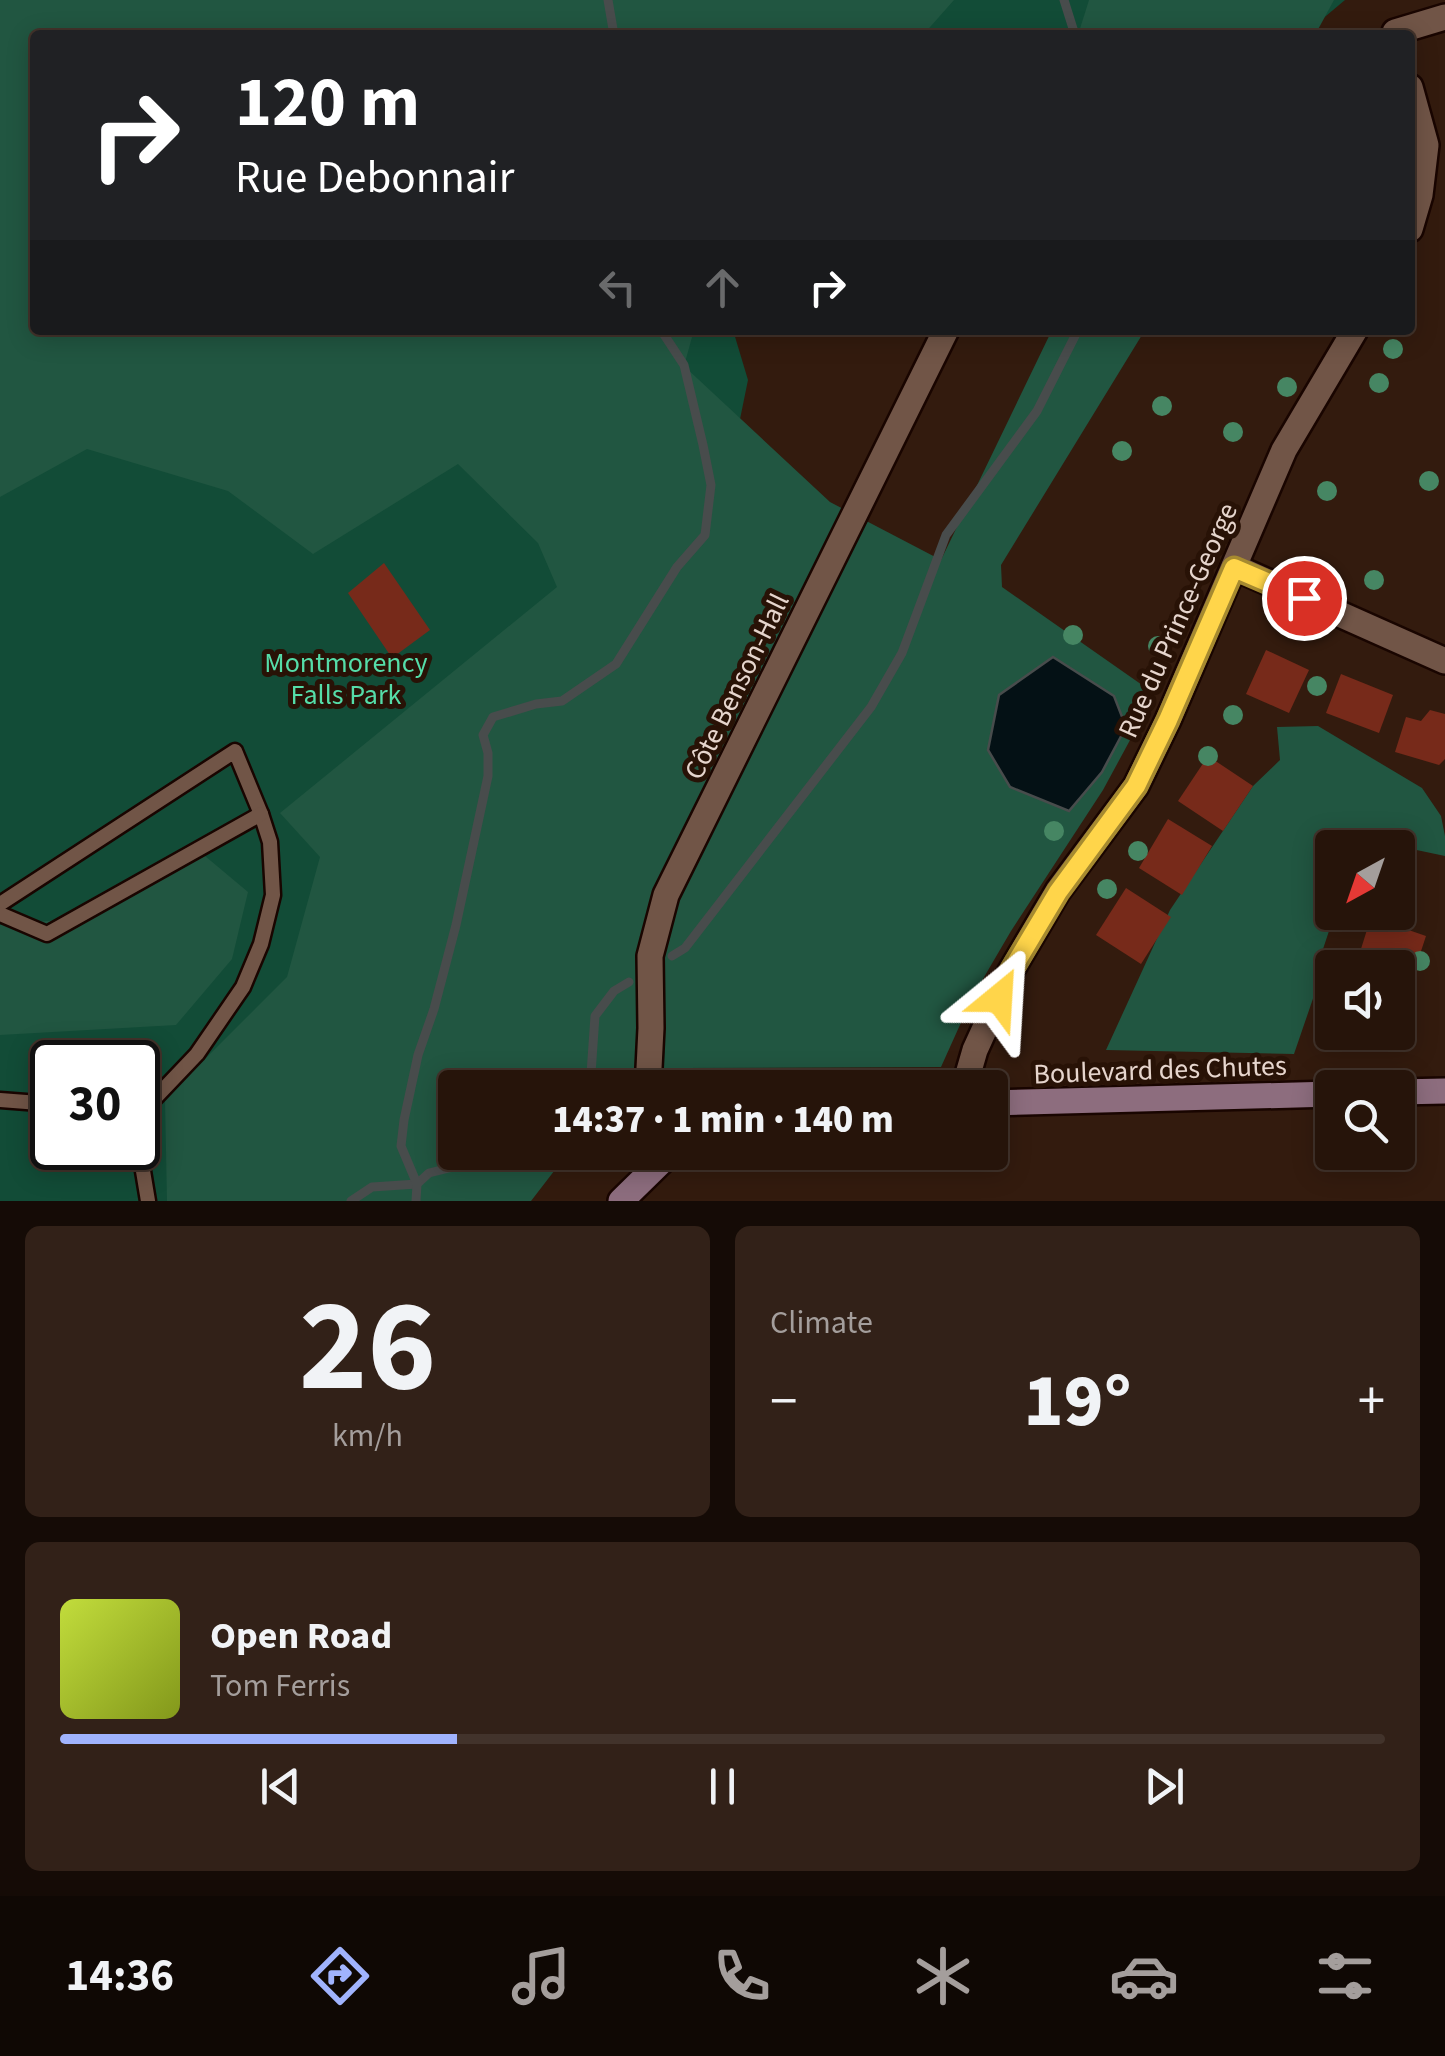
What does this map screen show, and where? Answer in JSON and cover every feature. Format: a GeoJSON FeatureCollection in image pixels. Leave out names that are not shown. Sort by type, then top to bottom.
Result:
{"type":"FeatureCollection","features":[{"type":"Feature","properties":{"kind":"street"},"geometry":{"type":"LineString","coordinates":[[1405,30],[1445,17]]}},
{"type":"Feature","properties":{"kind":"street"},"geometry":{"type":"LineString","coordinates":[[1415,105],[1426,146],[1415,212]]}},
{"type":"Feature","properties":{"kind":"street","name":"Côte Benson-Hall"},"geometry":{"type":"LineString","coordinates":[[650,1070],[650,956],[666,894],[944,335]]}},
{"type":"Feature","properties":{"kind":"street","name":"Rue du Prince-George"},"geometry":{"type":"LineString","coordinates":[[970,1070],[1011,971],[1058,892],[1136,786],[1284,450],[1352,335]]}},
{"type":"Feature","properties":{"kind":"street"},"geometry":{"type":"LineString","coordinates":[[1234,568],[1445,661]]}},
{"type":"Feature","properties":{"kind":"street"},"geometry":{"type":"LineString","coordinates":[[1415,1092],[1445,1091]]}},
{"type":"Feature","properties":{"kind":"street","name":"Boulevard des Chutes"},"geometry":{"type":"LineString","coordinates":[[1008,1103],[1315,1094]]}},
{"type":"Feature","properties":{"kind":"street"},"geometry":{"type":"LineString","coordinates":[[621,1201],[653,1170]]}},
{"type":"Feature","properties":{"kind":"lane"},"geometry":{"type":"LineString","coordinates":[[0,904],[235,751],[270,842],[273,895],[261,944],[244,987],[198,1054],[160,1093]]}},
{"type":"Feature","properties":{"kind":"lane"},"geometry":{"type":"LineString","coordinates":[[0,914],[47,934],[262,814]]}},
{"type":"Feature","properties":{"kind":"lane"},"geometry":{"type":"LineString","coordinates":[[0,1100],[30,1102]]}},
{"type":"Feature","properties":{"kind":"lane"},"geometry":{"type":"LineString","coordinates":[[143,1170],[148,1201]]}},
{"type":"Feature","properties":{"kind":"green space","name":"Montmorency Falls Park"},"geometry":{"type":"Polygon","coordinates":[[[0,0],[1345,0],[1312,30],[30,30],[30,335],[734,335],[748,380],[738,429],[463,1070],[438,1070],[438,1100],[291,1201],[0,1201],[0,0]]]}},
{"type":"Feature","properties":{"kind":"green space"},"geometry":{"type":"Polygon","coordinates":[[[0,0],[954,0],[927,30],[30,30],[30,335],[693,335],[684,366],[830,502],[941,560],[1050,335],[1142,335],[1001,565],[1002,587],[1155,694],[1103,790],[973,996],[941,1067],[438,1070],[438,1170],[555,1170],[531,1201],[167,1201],[165,1099],[287,977],[320,857],[280,813],[557,587],[538,543],[458,464],[313,554],[228,491],[87,449],[0,497],[0,0]]]}},
{"type":"Feature","properties":{"kind":"green space"},"geometry":{"type":"Polygon","coordinates":[[[1089,0],[1334,0],[1318,30],[1080,30],[1089,0]]]}},
{"type":"Feature","properties":{"kind":"green space"},"geometry":{"type":"Polygon","coordinates":[[[1318,726],[1422,788],[1441,816],[1445,856],[1415,850],[1415,830],[1315,830],[1315,930],[1329,930],[1323,950],[1315,950],[1315,993],[1294,1054],[1106,1050],[1170,910],[1253,786],[1280,760],[1277,727],[1318,726]]]}},
{"type":"Feature","properties":{"kind":"green space"},"geometry":{"type":"Polygon","coordinates":[[[205,856],[248,892],[232,959],[176,1025],[0,1035],[0,925],[71,919],[205,856]]]}},
{"type":"Feature","properties":{"kind":"shaded area"},"geometry":{"type":"Polygon","coordinates":[[[1053,657],[1114,696],[1126,727],[1102,772],[1069,811],[1010,787],[988,750],[999,695],[1053,657]]]}},
{"type":"Feature","properties":{"kind":"building"},"geometry":{"type":"Polygon","coordinates":[[[384,563],[430,630],[392,658],[348,593],[384,563]]]}},
{"type":"Feature","properties":{"kind":"building"},"geometry":{"type":"Polygon","coordinates":[[[1266,650],[1309,670],[1289,713],[1246,694],[1266,650]]]}},
{"type":"Feature","properties":{"kind":"building"},"geometry":{"type":"Polygon","coordinates":[[[1341,674],[1393,695],[1379,733],[1326,713],[1341,674]]]}},
{"type":"Feature","properties":{"kind":"building"},"geometry":{"type":"Polygon","coordinates":[[[1430,710],[1445,714],[1445,759],[1439,765],[1395,752],[1406,717],[1421,721],[1430,710]]]}},
{"type":"Feature","properties":{"kind":"building"},"geometry":{"type":"Polygon","coordinates":[[[1208,756],[1253,786],[1223,831],[1178,801],[1208,756]]]}},
{"type":"Feature","properties":{"kind":"building"},"geometry":{"type":"Polygon","coordinates":[[[1168,819],[1212,846],[1182,895],[1139,868],[1168,819]]]}},
{"type":"Feature","properties":{"kind":"building"},"geometry":{"type":"Polygon","coordinates":[[[1126,888],[1171,917],[1141,964],[1096,935],[1126,888]]]}},
{"type":"Feature","properties":{"kind":"building"},"geometry":{"type":"Polygon","coordinates":[[[1367,930],[1409,930],[1426,936],[1415,969],[1415,950],[1361,950],[1367,930]]]}},
{"type":"Feature","properties":{"kind":"waterway"},"geometry":{"type":"LineString","coordinates":[[608,0],[613,30]]}},
{"type":"Feature","properties":{"kind":"waterway"},"geometry":{"type":"LineString","coordinates":[[1064,0],[1073,30]]}},
{"type":"Feature","properties":{"kind":"waterway"},"geometry":{"type":"LineString","coordinates":[[416,1201],[417,1184],[401,1146],[404,1120],[418,1055],[456,925],[488,776],[483,735],[493,717],[562,701],[616,664],[677,567],[705,535],[711,485],[703,445],[684,365],[664,335]]}},
{"type":"Feature","properties":{"kind":"waterway"},"geometry":{"type":"LineString","coordinates":[[672,956],[685,948],[871,707],[902,653],[946,535],[1037,411],[1075,335]]}},
{"type":"Feature","properties":{"kind":"waterway"},"geometry":{"type":"LineString","coordinates":[[591,1070],[595,1016],[614,991],[629,982]]}},
{"type":"Feature","properties":{"kind":"waterway"},"geometry":{"type":"LineString","coordinates":[[351,1201],[372,1187],[417,1184],[429,1173],[441,1170]]}},
{"type":"Feature","properties":{"kind":"route"},"geometry":{"type":"LineString","coordinates":[[999,998],[1058,892],[1136,786],[1234,568],[1304,598]]}}]}
